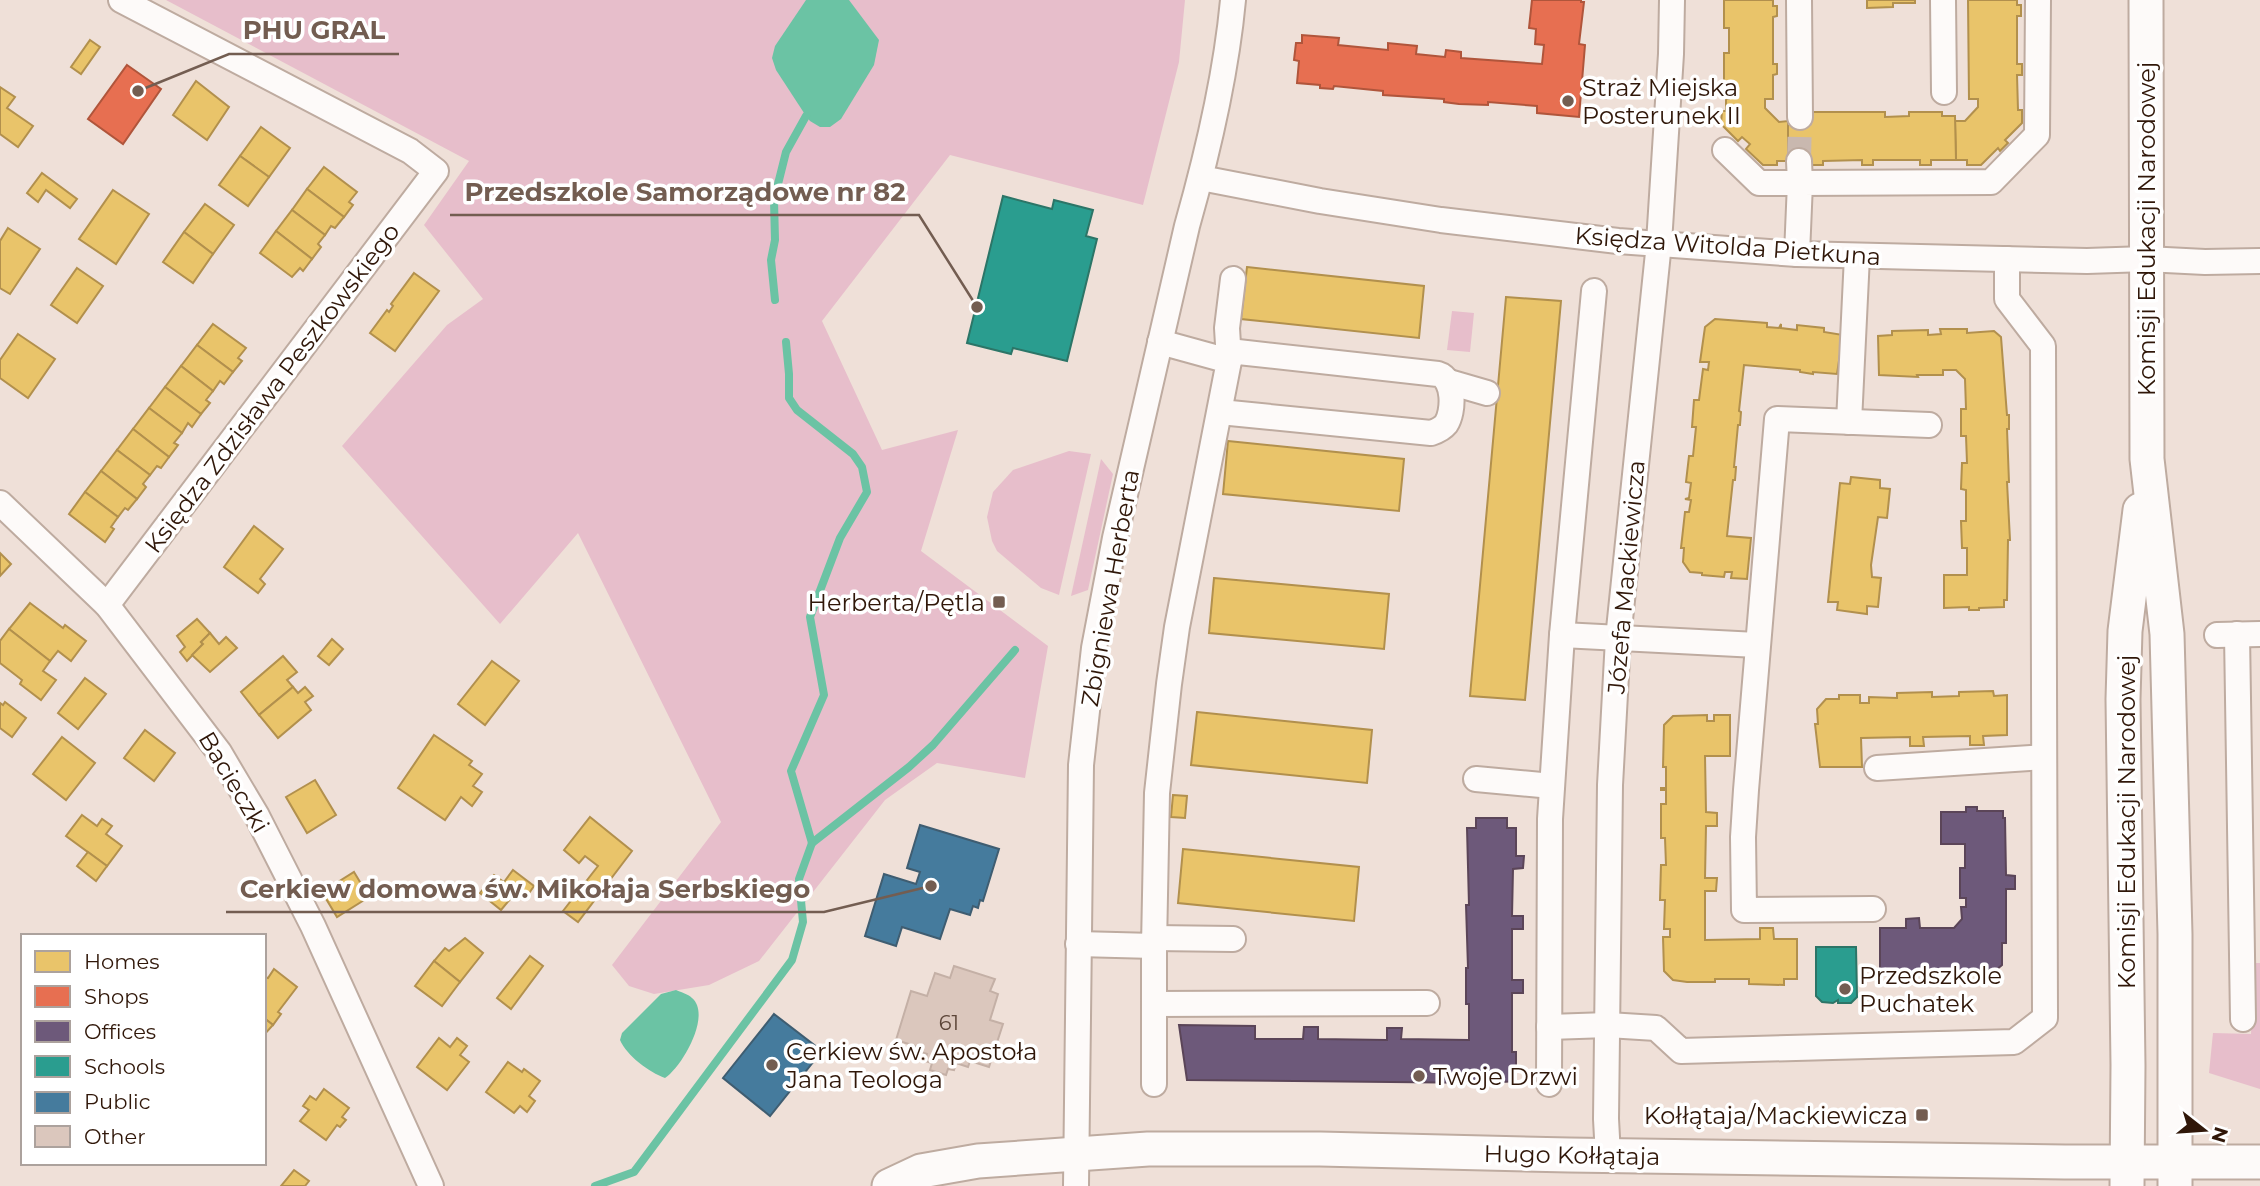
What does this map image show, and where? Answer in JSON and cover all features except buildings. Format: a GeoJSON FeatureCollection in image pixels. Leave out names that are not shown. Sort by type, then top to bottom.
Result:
{"type":"FeatureCollection","features":[{"type":"Feature","properties":{"kind":"street","name":"Księdza Zdzisława Peszkowskiego"},"geometry":{"type":"LineString","coordinates":[[107,605],[436,171],[410,151],[121,0]]}},
{"type":"Feature","properties":{"kind":"street","name":"Zbigniewa Herberta"},"geometry":{"type":"LineString","coordinates":[[1076,1186],[1081,765],[1094,648],[1115,538],[1221,85],[1233,0]]}},
{"type":"Feature","properties":{"kind":"street","name":"Józefa Mackiewicza"},"geometry":{"type":"LineString","coordinates":[[1608,1156],[1606,1119],[1610,785],[1618,639],[1660,243],[1672,0]]}},
{"type":"Feature","properties":{"kind":"street"},"geometry":{"type":"LineString","coordinates":[[1800,0],[1800,117]]}},
{"type":"Feature","properties":{"kind":"street"},"geometry":{"type":"LineString","coordinates":[[1943,0],[1944,92]]}},
{"type":"Feature","properties":{"kind":"street"},"geometry":{"type":"LineString","coordinates":[[1725,150],[1759,183],[1800,172],[1990,182],[2037,135],[2038,0]]}},
{"type":"Feature","properties":{"kind":"street","name":"Komisji Edukacji Narodowej"},"geometry":{"type":"LineString","coordinates":[[2146,0],[2147,459],[2167,634],[2175,920],[2175,1174]]}},
{"type":"Feature","properties":{"kind":"street"},"geometry":{"type":"LineString","coordinates":[[1797,254],[1800,172]]}},
{"type":"Feature","properties":{"kind":"street","name":"Księdza Witolda Pietkuna"},"geometry":{"type":"LineString","coordinates":[[1201,178],[1320,201],[1528,232],[1797,254],[2007,260],[2260,261]]}},
{"type":"Feature","properties":{"kind":"street"},"geometry":{"type":"LineString","coordinates":[[1849,422],[1857,256]]}},
{"type":"Feature","properties":{"kind":"street"},"geometry":{"type":"LineString","coordinates":[[1549,1027],[1608,1025],[1656,1028],[1681,1051],[2014,1042],[2045,1018],[2043,346],[2007,299],[2007,260]]}},
{"type":"Feature","properties":{"kind":"street"},"geometry":{"type":"LineString","coordinates":[[1154,1084],[1157,793],[1177,627],[1229,356],[1227,328],[1233,279]]}},
{"type":"Feature","properties":{"kind":"street"},"geometry":{"type":"LineString","coordinates":[[1549,1084],[1550,819],[1562,635],[1594,291]]}},
{"type":"Feature","properties":{"kind":"street"},"geometry":{"type":"LineString","coordinates":[[1160,342],[1229,356],[1438,374],[1450,382],[1487,393]]}},
{"type":"Feature","properties":{"kind":"street"},"geometry":{"type":"LineString","coordinates":[[1220,412],[1432,433],[1440,430],[1449,418],[1450,382]]}},
{"type":"Feature","properties":{"kind":"street"},"geometry":{"type":"LineString","coordinates":[[1873,909],[1744,910],[1743,837],[1777,419],[1928,425]]}},
{"type":"Feature","properties":{"kind":"street","name":"Komisji Edukacji Narodowej"},"geometry":{"type":"LineString","coordinates":[[2127,1174],[2124,631],[2147,459]]}},
{"type":"Feature","properties":{"kind":"street","name":"Bacieczki"},"geometry":{"type":"LineString","coordinates":[[0,503],[107,605],[219,752],[257,816],[318,939],[431,1186]]}},
{"type":"Feature","properties":{"kind":"street"},"geometry":{"type":"LineString","coordinates":[[2238,634],[2242,1019]]}},
{"type":"Feature","properties":{"kind":"street"},"geometry":{"type":"LineString","coordinates":[[1562,635],[1757,646]]}},
{"type":"Feature","properties":{"kind":"street"},"geometry":{"type":"LineString","coordinates":[[1877,768],[2044,757]]}},
{"type":"Feature","properties":{"kind":"street"},"geometry":{"type":"LineString","coordinates":[[1476,779],[1552,786]]}},
{"type":"Feature","properties":{"kind":"street"},"geometry":{"type":"LineString","coordinates":[[1078,944],[1233,939]]}},
{"type":"Feature","properties":{"kind":"street"},"geometry":{"type":"LineString","coordinates":[[1154,1004],[1427,1003]]}},
{"type":"Feature","properties":{"kind":"street","name":"Hugo Kołłątaja"},"geometry":{"type":"LineString","coordinates":[[889,1186],[921,1171],[978,1161],[1148,1149],[1320,1149],[1608,1156],[2127,1174],[2175,1174],[2260,1162]]}},
{"type":"Feature","properties":{"kind":"shaded area"},"geometry":{"type":"Polygon","coordinates":[[[166,0],[1185,0],[1179,62],[1143,205],[950,155],[822,321],[882,450],[958,430],[921,551],[1048,646],[1025,778],[937,763],[885,800],[759,961],[709,985],[654,994],[629,986],[612,965],[721,822],[578,533],[500,624],[342,446],[447,325],[483,299],[424,225],[469,161],[166,0]]]}},
{"type":"Feature","properties":{"kind":"shaded area"},"geometry":{"type":"Polygon","coordinates":[[[806,0],[849,0],[879,40],[874,65],[841,119],[830,127],[820,127],[810,121],[776,70],[772,58],[775,46],[806,0]]]}},
{"type":"Feature","properties":{"kind":"shaded area"},"geometry":{"type":"Polygon","coordinates":[[[1452,311],[1474,313],[1470,352],[1447,350],[1452,311]]]}},
{"type":"Feature","properties":{"kind":"shaded area"},"geometry":{"type":"Polygon","coordinates":[[[1069,451],[1091,454],[1059,595],[1041,588],[997,551],[987,517],[993,492],[1013,470],[1069,451]]]}},
{"type":"Feature","properties":{"kind":"shaded area"},"geometry":{"type":"Polygon","coordinates":[[[1101,459],[1113,474],[1088,590],[1071,596],[1101,459]]]}},
{"type":"Feature","properties":{"kind":"shaded area"},"geometry":{"type":"Polygon","coordinates":[[[2254,963],[2260,963],[2260,1089],[2209,1073],[2213,1033],[2251,1034],[2254,963]]]}},
{"type":"Feature","properties":{"kind":"shaded area"},"geometry":{"type":"Polygon","coordinates":[[[676,990],[692,998],[699,1016],[697,1028],[686,1052],[665,1078],[639,1063],[620,1040],[622,1033],[661,994],[676,990]]]}},
{"type":"Feature","properties":{"kind":"waterway"},"geometry":{"type":"LineString","coordinates":[[775,300],[771,260],[775,240],[774,200],[786,152],[806,116]]}},
{"type":"Feature","properties":{"kind":"waterway"},"geometry":{"type":"LineString","coordinates":[[595,1186],[634,1172],[792,960],[803,922],[799,879],[812,843],[791,771],[824,695],[810,617],[840,538],[867,492],[862,467],[853,454],[797,410],[789,398],[786,342]]}},
{"type":"Feature","properties":{"kind":"waterway"},"geometry":{"type":"LineString","coordinates":[[812,843],[933,745],[1015,650]]}},
{"type":"Feature","properties":{"kind":"tunnel"},"geometry":{"type":"LineString","coordinates":[[1799,161],[1800,117]]}},
{"type":"Feature","properties":{"kind":"place","name":"PHU GRAL"},"geometry":{"type":"Point","coordinates":[138,91]}},
{"type":"Feature","properties":{"kind":"place","name":"Straż Miejska Posterunek II"},"geometry":{"type":"Point","coordinates":[1568,101]}},
{"type":"Feature","properties":{"kind":"place","name":"Przedszkole Samorządowe nr 82"},"geometry":{"type":"Point","coordinates":[977,307]}},
{"type":"Feature","properties":{"kind":"place","name":"Herberta/Pętla"},"geometry":{"type":"Point","coordinates":[999,602]}},
{"type":"Feature","properties":{"kind":"place","name":"Cerkiew domowa św. Mikołaja Serbskiego"},"geometry":{"type":"Point","coordinates":[931,886]}},
{"type":"Feature","properties":{"kind":"place","name":"Przedszkole Puchatek"},"geometry":{"type":"Point","coordinates":[1845,989]}},
{"type":"Feature","properties":{"kind":"place","name":"Cerkiew św. Apostoła Jana Teologa"},"geometry":{"type":"Point","coordinates":[772,1065]}},
{"type":"Feature","properties":{"kind":"place","name":"Twoje Drzwi"},"geometry":{"type":"Point","coordinates":[1419,1076]}},
{"type":"Feature","properties":{"kind":"place","name":"Kołłątaja/Mackiewicza"},"geometry":{"type":"Point","coordinates":[1922,1115]}}]}
